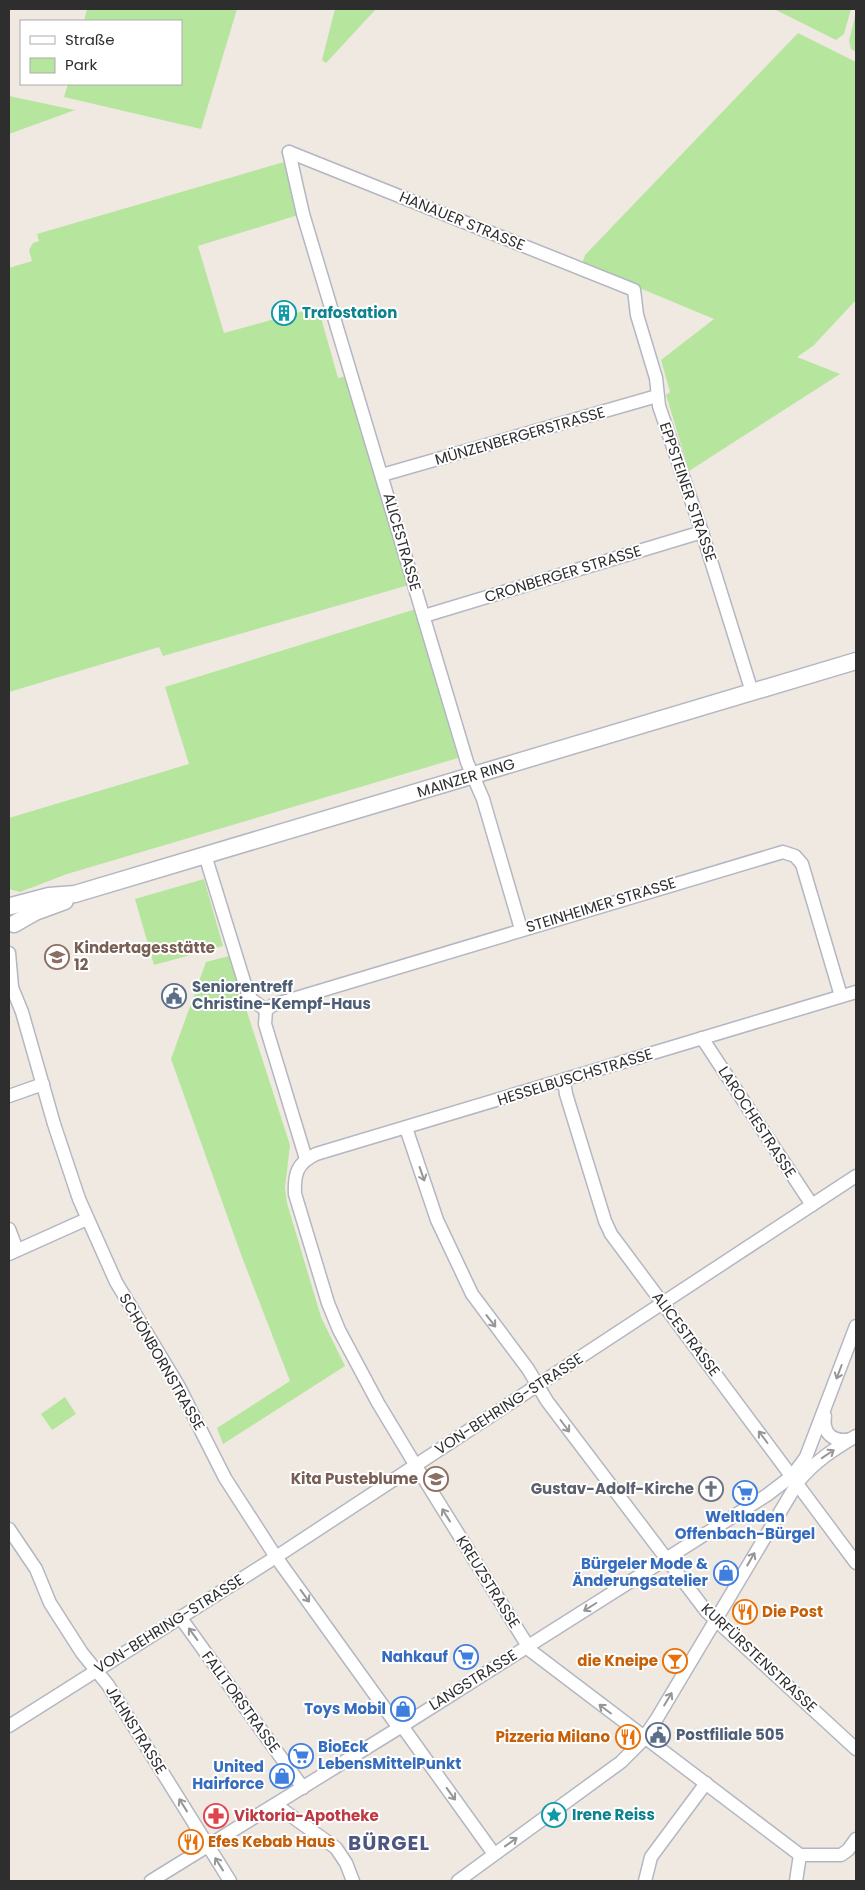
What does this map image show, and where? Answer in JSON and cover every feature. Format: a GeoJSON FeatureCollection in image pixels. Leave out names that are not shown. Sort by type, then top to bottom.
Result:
{"type":"FeatureCollection","features":[{"type":"Feature","properties":{"kind":"street","name":"HANAUER STRASSE"},"geometry":{"type":"LineString","coordinates":[[289,152],[634,290]]}},
{"type":"Feature","properties":{"kind":"street","name":"ALICESTRASSE"},"geometry":{"type":"LineString","coordinates":[[289,152],[304,214],[467,762],[483,799],[521,929]]}},
{"type":"Feature","properties":{"kind":"street","name":"EPPSTEINER STRASSE"},"geometry":{"type":"LineString","coordinates":[[634,290],[637,315],[654,373],[661,413],[702,532],[752,692]]}},
{"type":"Feature","properties":{"kind":"street","name":"MÜNZENBERGERSTRASSE"},"geometry":{"type":"LineString","coordinates":[[382,475],[657,396]]}},
{"type":"Feature","properties":{"kind":"street","name":"CRONBERGER STRASSE"},"geometry":{"type":"LineString","coordinates":[[424,616],[702,532]]}},
{"type":"Feature","properties":{"kind":"street","name":"MAINZER RING"},"geometry":{"type":"LineString","coordinates":[[10,905],[49,896],[75,894],[856,661]]}},
{"type":"Feature","properties":{"kind":"street","name":"STEINHEIMER STRASSE"},"geometry":{"type":"LineString","coordinates":[[266,1010],[273,1005],[778,852],[788,853],[799,859],[802,864],[841,996]]}},
{"type":"Feature","properties":{"kind":"street"},"geometry":{"type":"LineString","coordinates":[[205,855],[247,991],[252,1000],[266,1010],[265,1024],[302,1163]]}},
{"type":"Feature","properties":{"kind":"street","name":"MAINZER RING"},"geometry":{"type":"LineString","coordinates":[[12,930],[35,912],[60,904],[75,894]]}},
{"type":"Feature","properties":{"kind":"street"},"geometry":{"type":"LineString","coordinates":[[10,905],[15,918],[12,930]]}},
{"type":"Feature","properties":{"kind":"street","name":"SCHÖNBORNSTRASSE"},"geometry":{"type":"LineString","coordinates":[[9,953],[13,1003],[87,1219],[124,1297],[166,1363],[221,1470],[276,1556],[494,1854]]}},
{"type":"Feature","properties":{"kind":"street","name":"HESSELBUSCHSTRASSE"},"geometry":{"type":"LineString","coordinates":[[302,1163],[316,1154],[856,992]]}},
{"type":"Feature","properties":{"kind":"street","name":"LAROCHESTRASSE"},"geometry":{"type":"LineString","coordinates":[[702,1038],[812,1205]]}},
{"type":"Feature","properties":{"kind":"street","name":"ALICESTRASSE"},"geometry":{"type":"LineString","coordinates":[[564,1081],[566,1094],[608,1228],[856,1563]]}},
{"type":"Feature","properties":{"kind":"street"},"geometry":{"type":"LineString","coordinates":[[9,1096],[42,1084]]}},
{"type":"Feature","properties":{"kind":"street","name":"KURFÜRSTENSTRASSE"},"geometry":{"type":"LineString","coordinates":[[406,1128],[437,1220],[468,1286],[478,1304],[528,1369],[546,1402],[715,1621],[856,1749]]}},
{"type":"Feature","properties":{"kind":"street","name":"KREUZSTRASSE"},"geometry":{"type":"LineString","coordinates":[[302,1163],[294,1181],[294,1194],[332,1316],[378,1404],[528,1646],[535,1655],[800,1855]]}},
{"type":"Feature","properties":{"kind":"street","name":"VON-BEHRING-STRASSE"},"geometry":{"type":"LineString","coordinates":[[9,1726],[416,1466],[662,1302],[856,1176]]}},
{"type":"Feature","properties":{"kind":"street"},"geometry":{"type":"LineString","coordinates":[[9,1229],[13,1252],[87,1219]]}},
{"type":"Feature","properties":{"kind":"street"},"geometry":{"type":"LineString","coordinates":[[458,1881],[622,1762],[644,1738],[776,1516],[806,1457],[856,1326]]}},
{"type":"Feature","properties":{"kind":"street"},"geometry":{"type":"LineString","coordinates":[[831,1392],[825,1418],[825,1429],[836,1438],[845,1440],[855,1437]]}},
{"type":"Feature","properties":{"kind":"street"},"geometry":{"type":"LineString","coordinates":[[795,1479],[822,1458],[855,1437]]}},
{"type":"Feature","properties":{"kind":"street","name":"LANGSTRASSE"},"geometry":{"type":"LineString","coordinates":[[151,1881],[276,1805],[795,1479]]}},
{"type":"Feature","properties":{"kind":"street"},"geometry":{"type":"LineString","coordinates":[[754,1503],[764,1500],[769,1501],[776,1507],[776,1516]]}},
{"type":"Feature","properties":{"kind":"street","name":"JAHNSTRASSE"},"geometry":{"type":"LineString","coordinates":[[9,1529],[36,1569],[50,1603],[76,1644],[108,1685],[230,1881]]}},
{"type":"Feature","properties":{"kind":"street","name":"FALLTORSTRASSE"},"geometry":{"type":"LineString","coordinates":[[180,1616],[303,1788]]}},
{"type":"Feature","properties":{"kind":"street"},"geometry":{"type":"LineString","coordinates":[[645,1881],[651,1857],[706,1783]]}},
{"type":"Feature","properties":{"kind":"street"},"geometry":{"type":"LineString","coordinates":[[276,1805],[336,1848],[346,1863],[354,1881]]}},
{"type":"Feature","properties":{"kind":"street"},"geometry":{"type":"LineString","coordinates":[[796,1881],[800,1855],[839,1856],[844,1854],[856,1839]]}},
{"type":"Feature","properties":{"kind":"green space"},"geometry":{"type":"Polygon","coordinates":[[[87,9],[237,9],[201,129],[64,97],[68,85],[182,85],[182,20],[84,20],[87,9]]]}},
{"type":"Feature","properties":{"kind":"green space"},"geometry":{"type":"Polygon","coordinates":[[[335,9],[376,9],[326,63],[322,60],[335,9]]]}},
{"type":"Feature","properties":{"kind":"green space"},"geometry":{"type":"Polygon","coordinates":[[[774,9],[851,9],[844,34],[836,40],[774,9]]]}},
{"type":"Feature","properties":{"kind":"green space"},"geometry":{"type":"Polygon","coordinates":[[[856,12],[856,52],[851,49],[849,41],[856,12]]]}},
{"type":"Feature","properties":{"kind":"green space"},"geometry":{"type":"Polygon","coordinates":[[[798,33],[856,62],[856,300],[813,346],[797,357],[840,374],[689,471],[666,395],[670,392],[661,360],[714,319],[582,264],[585,255],[798,33]]]}},
{"type":"Feature","properties":{"kind":"green space"},"geometry":{"type":"Polygon","coordinates":[[[9,96],[75,110],[9,134],[9,96]]]}},
{"type":"Feature","properties":{"kind":"green space"},"geometry":{"type":"Polygon","coordinates":[[[284,162],[298,215],[198,246],[224,333],[318,307],[338,378],[347,376],[409,585],[163,656],[159,647],[9,692],[9,268],[32,261],[29,250],[33,243],[39,241],[37,234],[284,162]]]}},
{"type":"Feature","properties":{"kind":"green space"},"geometry":{"type":"Polygon","coordinates":[[[416,609],[458,758],[67,874],[20,892],[9,889],[9,818],[189,764],[165,687],[416,609]]]}},
{"type":"Feature","properties":{"kind":"green space"},"geometry":{"type":"Polygon","coordinates":[[[204,879],[223,946],[154,965],[135,899],[204,879]]]}},
{"type":"Feature","properties":{"kind":"green space"},"geometry":{"type":"Polygon","coordinates":[[[229,956],[290,1145],[285,1188],[287,1203],[321,1317],[345,1366],[223,1444],[217,1428],[290,1381],[242,1257],[171,1059],[206,962],[229,956]]]}},
{"type":"Feature","properties":{"kind":"green space"},"geometry":{"type":"Polygon","coordinates":[[[65,1397],[76,1414],[52,1430],[41,1414],[65,1397]]]}},
{"type":"Feature","properties":{"kind":"place","name":"Trafostation"},"geometry":{"type":"Point","coordinates":[284,313]}},
{"type":"Feature","properties":{"kind":"place","name":"Kindertagesstätte 12"},"geometry":{"type":"Point","coordinates":[57,957]}},
{"type":"Feature","properties":{"kind":"place","name":"Seniorentreff Christine-Kempf-Haus"},"geometry":{"type":"Point","coordinates":[174,996]}},
{"type":"Feature","properties":{"kind":"place","name":"Kita Pusteblume"},"geometry":{"type":"Point","coordinates":[436,1479]}},
{"type":"Feature","properties":{"kind":"place","name":"Gustav-Adolf-Kirche"},"geometry":{"type":"Point","coordinates":[711,1489]}},
{"type":"Feature","properties":{"kind":"place","name":"Weltladen Offenbach-Bürgel"},"geometry":{"type":"Point","coordinates":[745,1493]}},
{"type":"Feature","properties":{"kind":"place","name":"Bürgeler Mode & Änderungsatelier"},"geometry":{"type":"Point","coordinates":[726,1573]}},
{"type":"Feature","properties":{"kind":"place","name":"Die Post"},"geometry":{"type":"Point","coordinates":[745,1612]}},
{"type":"Feature","properties":{"kind":"place","name":"Nahkauf"},"geometry":{"type":"Point","coordinates":[466,1657]}},
{"type":"Feature","properties":{"kind":"place","name":"die Kneipe"},"geometry":{"type":"Point","coordinates":[675,1661]}},
{"type":"Feature","properties":{"kind":"place","name":"Toys Mobil"},"geometry":{"type":"Point","coordinates":[403,1709]}},
{"type":"Feature","properties":{"kind":"place","name":"Postfiliale 505"},"geometry":{"type":"Point","coordinates":[658,1735]}},
{"type":"Feature","properties":{"kind":"place","name":"Pizzeria Milano"},"geometry":{"type":"Point","coordinates":[628,1737]}},
{"type":"Feature","properties":{"kind":"place","name":"BioEck LebensMittelPunkt"},"geometry":{"type":"Point","coordinates":[301,1756]}},
{"type":"Feature","properties":{"kind":"place","name":"United Hairforce"},"geometry":{"type":"Point","coordinates":[282,1776]}},
{"type":"Feature","properties":{"kind":"place","name":"Irene Reiss"},"geometry":{"type":"Point","coordinates":[554,1815]}},
{"type":"Feature","properties":{"kind":"place","name":"Viktoria-Apotheke"},"geometry":{"type":"Point","coordinates":[216,1816]}},
{"type":"Feature","properties":{"kind":"place","name":"Efes Kebab Haus"},"geometry":{"type":"Point","coordinates":[191,1842]}},
{"type":"Feature","properties":{"kind":"district","name":"BÜRGEL"},"geometry":{"type":"Point","coordinates":[389,1843]}}]}
